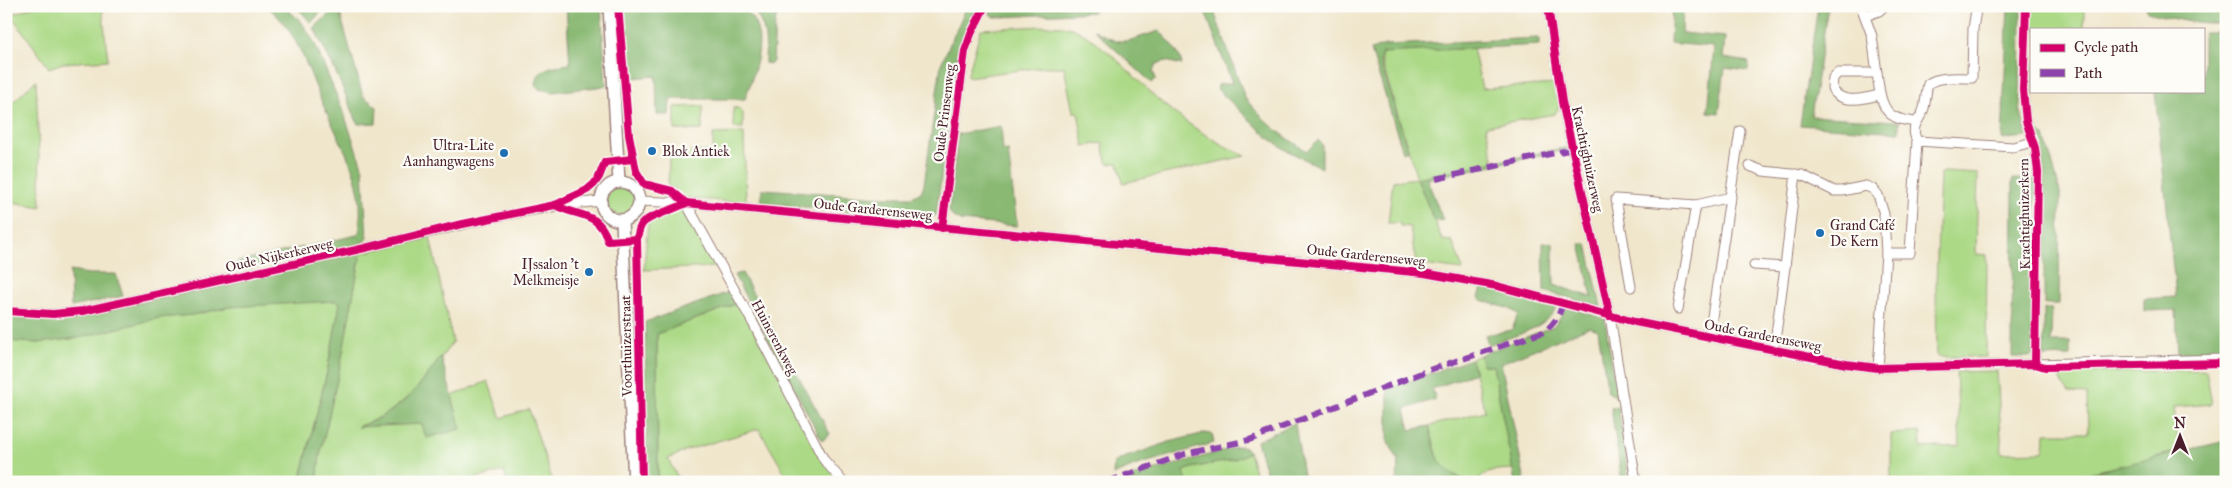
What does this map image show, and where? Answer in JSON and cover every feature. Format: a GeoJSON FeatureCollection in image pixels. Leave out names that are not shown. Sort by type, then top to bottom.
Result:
{"type":"FeatureCollection","features":[{"type":"Feature","properties":{"kind":"main road"},"geometry":{"type":"LineString","coordinates":[[609,6],[619,182]]}},
{"type":"Feature","properties":{"kind":"main road"},"geometry":{"type":"LineString","coordinates":[[619,182],[631,185],[640,201],[634,214],[622,220],[609,217],[603,210],[600,201],[602,193],[607,186],[619,182]]}},
{"type":"Feature","properties":{"kind":"main road","name":"Voorthuizerstraat"},"geometry":{"type":"LineString","coordinates":[[622,220],[634,482]]}},
{"type":"Feature","properties":{"kind":"street","name":"Oude Prinsenweg"},"geometry":{"type":"LineString","coordinates":[[942,228],[965,51],[985,6]]}},
{"type":"Feature","properties":{"kind":"street","name":"Krachtighuizerweg"},"geometry":{"type":"LineString","coordinates":[[1548,6],[1562,102],[1610,316],[1636,482]]}},
{"type":"Feature","properties":{"kind":"street"},"geometry":{"type":"LineString","coordinates":[[1861,6],[1866,16],[1874,46],[1879,95],[1891,115],[1915,122]]}},
{"type":"Feature","properties":{"kind":"street"},"geometry":{"type":"LineString","coordinates":[[1866,16],[1879,11],[1884,6]]}},
{"type":"Feature","properties":{"kind":"street","name":"Krachtighuizerkern"},"geometry":{"type":"LineString","coordinates":[[2026,6],[2024,90],[2026,121],[2033,142],[2038,172],[2039,196],[2035,364]]}},
{"type":"Feature","properties":{"kind":"street"},"geometry":{"type":"LineString","coordinates":[[1886,253],[1910,253],[1917,141],[1915,137],[1915,122],[1923,113],[1931,81],[1972,78],[1973,29],[1976,10]]}},
{"type":"Feature","properties":{"kind":"street"},"geometry":{"type":"LineString","coordinates":[[1878,73],[1838,73],[1833,78],[1832,88],[1839,96],[1852,100],[1879,95]]}},
{"type":"Feature","properties":{"kind":"street"},"geometry":{"type":"LineString","coordinates":[[1708,337],[1740,131]]}},
{"type":"Feature","properties":{"kind":"street","name":"Krachtighuizerkern"},"geometry":{"type":"LineString","coordinates":[[1917,141],[2013,147],[2033,142]]}},
{"type":"Feature","properties":{"kind":"street"},"geometry":{"type":"LineString","coordinates":[[1750,166],[1763,171],[1802,175],[1834,191],[1866,186],[1873,189],[1878,195],[1884,214],[1886,253],[1878,368]]}},
{"type":"Feature","properties":{"kind":"street"},"geometry":{"type":"LineString","coordinates":[[1774,349],[1796,174]]}},
{"type":"Feature","properties":{"kind":"street"},"geometry":{"type":"LineString","coordinates":[[1631,287],[1616,199],[1696,205],[1731,197]]}},
{"type":"Feature","properties":{"kind":"street","name":"Oude Nijkerkerweg"},"geometry":{"type":"LineString","coordinates":[[6,311],[53,314],[83,311],[365,248],[458,225],[555,205],[600,201]]}},
{"type":"Feature","properties":{"kind":"street","name":"Oude Garderenseweg"},"geometry":{"type":"LineString","coordinates":[[640,201],[686,203],[1424,273],[1496,286],[1610,316],[1708,337],[1846,364],[1878,368],[2226,359]]}},
{"type":"Feature","properties":{"kind":"street","name":"Huinerenkweg"},"geometry":{"type":"LineString","coordinates":[[686,203],[753,323],[824,460],[843,482]]}},
{"type":"Feature","properties":{"kind":"street"},"geometry":{"type":"LineString","coordinates":[[1678,309],[1696,205]]}},
{"type":"Feature","properties":{"kind":"street"},"geometry":{"type":"LineString","coordinates":[[1754,265],[1785,267]]}},
{"type":"Feature","properties":{"kind":"green space"},"geometry":{"type":"Polygon","coordinates":[[[34,6],[102,6],[108,60],[63,63],[49,68],[11,15],[34,6]]]}},
{"type":"Feature","properties":{"kind":"green space"},"geometry":{"type":"Polygon","coordinates":[[[266,6],[281,6],[290,12],[301,21],[314,42],[343,111],[363,169],[367,238],[358,246],[238,271],[237,262],[360,233],[359,194],[349,161],[295,39],[277,16],[266,6]]]}},
{"type":"Feature","properties":{"kind":"green space"},"geometry":{"type":"Polygon","coordinates":[[[338,6],[363,96],[377,107],[376,123],[358,124],[334,68],[314,28],[338,6]]]}},
{"type":"Feature","properties":{"kind":"green space"},"geometry":{"type":"Polygon","coordinates":[[[566,6],[601,6],[606,86],[553,92],[539,89],[535,83],[537,77],[544,70],[554,66],[570,64],[566,6]]]}},
{"type":"Feature","properties":{"kind":"green space"},"geometry":{"type":"Polygon","coordinates":[[[622,6],[737,6],[748,14],[755,24],[759,48],[757,62],[745,99],[670,99],[669,115],[657,115],[656,76],[632,78],[622,6]]]}},
{"type":"Feature","properties":{"kind":"green space"},"geometry":{"type":"Polygon","coordinates":[[[750,6],[780,6],[775,22],[773,61],[771,64],[765,63],[764,33],[760,20],[750,6]]]}},
{"type":"Feature","properties":{"kind":"green space"},"geometry":{"type":"Polygon","coordinates":[[[967,6],[977,6],[958,52],[936,215],[928,218],[761,203],[762,189],[882,197],[912,197],[921,192],[924,185],[941,64],[967,6]]]}},
{"type":"Feature","properties":{"kind":"green space"},"geometry":{"type":"Polygon","coordinates":[[[992,6],[1028,8],[1101,6],[1093,12],[994,17],[990,14],[992,6]]]}},
{"type":"Feature","properties":{"kind":"green space"},"geometry":{"type":"Polygon","coordinates":[[[1203,6],[1212,6],[1245,98],[1274,127],[1307,151],[1318,140],[1322,144],[1322,168],[1286,150],[1270,139],[1217,89],[1217,85],[1232,83],[1203,6]]]}},
{"type":"Feature","properties":{"kind":"green space"},"geometry":{"type":"Polygon","coordinates":[[[1672,6],[1683,6],[1682,33],[1725,37],[1723,58],[1749,62],[1748,71],[1725,68],[1719,113],[1708,112],[1714,47],[1670,43],[1672,6]]]}},
{"type":"Feature","properties":{"kind":"green space"},"geometry":{"type":"Polygon","coordinates":[[[1818,6],[1828,6],[1811,116],[1895,121],[1899,122],[1899,132],[1800,125],[1818,6]]]}},
{"type":"Feature","properties":{"kind":"green space"},"geometry":{"type":"Polygon","coordinates":[[[2008,6],[2021,6],[2020,108],[2027,137],[2002,139],[2008,6]]]}},
{"type":"Feature","properties":{"kind":"green space"},"geometry":{"type":"Polygon","coordinates":[[[2030,6],[2084,6],[2084,28],[2030,28],[2030,92],[2032,92],[2032,109],[2029,109],[2030,6]]]}},
{"type":"Feature","properties":{"kind":"green space"},"geometry":{"type":"Polygon","coordinates":[[[2146,6],[2226,6],[2226,24],[2196,23],[2176,19],[2147,12],[2146,6]]]}},
{"type":"Feature","properties":{"kind":"green space"},"geometry":{"type":"Polygon","coordinates":[[[325,7],[311,23],[298,8],[325,7]]]}},
{"type":"Feature","properties":{"kind":"green space"},"geometry":{"type":"Polygon","coordinates":[[[1045,26],[1068,27],[1081,32],[1120,62],[1156,98],[1185,121],[1224,146],[1245,156],[1123,183],[1118,163],[1108,164],[1102,143],[1084,146],[1078,112],[1073,112],[1064,67],[1044,67],[967,77],[981,29],[1045,26]]]}},
{"type":"Feature","properties":{"kind":"green space"},"geometry":{"type":"Polygon","coordinates":[[[1094,30],[1115,41],[1128,41],[1159,31],[1170,42],[1182,65],[1166,61],[1156,64],[1153,71],[1156,79],[1152,83],[1094,30]]]}},
{"type":"Feature","properties":{"kind":"green space"},"geometry":{"type":"Polygon","coordinates":[[[2204,32],[2226,32],[2226,352],[2178,353],[2176,310],[2144,311],[2144,299],[2176,297],[2155,92],[2204,92],[2204,32]]]}},
{"type":"Feature","properties":{"kind":"green space"},"geometry":{"type":"Polygon","coordinates":[[[1539,38],[1539,45],[1382,53],[1380,61],[1408,150],[1403,152],[1371,50],[1385,45],[1539,38]]]}},
{"type":"Feature","properties":{"kind":"green space"},"geometry":{"type":"Polygon","coordinates":[[[1473,48],[1482,89],[1556,84],[1560,105],[1555,114],[1486,126],[1494,163],[1417,178],[1380,56],[1382,53],[1473,48]]]}},
{"type":"Feature","properties":{"kind":"green space"},"geometry":{"type":"Polygon","coordinates":[[[36,80],[41,207],[6,201],[6,109],[36,80]]]}},
{"type":"Feature","properties":{"kind":"green space"},"geometry":{"type":"Polygon","coordinates":[[[703,106],[702,130],[675,130],[675,107],[703,106]]]}},
{"type":"Feature","properties":{"kind":"green space"},"geometry":{"type":"Polygon","coordinates":[[[733,108],[738,108],[743,113],[743,128],[734,128],[733,108]]]}},
{"type":"Feature","properties":{"kind":"green space"},"geometry":{"type":"Polygon","coordinates":[[[1001,126],[1003,151],[1008,151],[1017,226],[960,221],[953,217],[949,211],[958,134],[1001,126]]]}},
{"type":"Feature","properties":{"kind":"green space"},"geometry":{"type":"Polygon","coordinates":[[[2034,131],[2045,136],[2060,192],[2059,304],[2044,304],[2044,166],[2034,131]]]}},
{"type":"Feature","properties":{"kind":"green space"},"geometry":{"type":"Polygon","coordinates":[[[744,133],[746,203],[685,198],[677,190],[668,186],[669,161],[678,153],[713,151],[713,134],[744,133]]]}},
{"type":"Feature","properties":{"kind":"green space"},"geometry":{"type":"Polygon","coordinates":[[[1568,147],[1569,149],[1427,179],[1443,220],[1434,221],[1417,178],[1568,147]]]}},
{"type":"Feature","properties":{"kind":"green space"},"geometry":{"type":"Polygon","coordinates":[[[1944,172],[1978,174],[1976,254],[1987,255],[1986,357],[1937,357],[1936,285],[1940,174],[1944,172]]]}},
{"type":"Feature","properties":{"kind":"green space"},"geometry":{"type":"Polygon","coordinates":[[[1417,178],[1442,240],[1452,241],[1463,270],[1416,264],[1410,227],[1400,226],[1400,223],[1388,223],[1393,181],[1417,178]]]}},
{"type":"Feature","properties":{"kind":"green space"},"geometry":{"type":"Polygon","coordinates":[[[2013,179],[2036,180],[2033,355],[2029,357],[2012,357],[2013,179]]]}},
{"type":"Feature","properties":{"kind":"green space"},"geometry":{"type":"Polygon","coordinates":[[[620,187],[630,191],[634,201],[630,211],[620,215],[610,211],[606,201],[610,191],[620,187]]]}},
{"type":"Feature","properties":{"kind":"green space"},"geometry":{"type":"Polygon","coordinates":[[[681,209],[717,267],[644,270],[648,222],[681,209]]]}},
{"type":"Feature","properties":{"kind":"green space"},"geometry":{"type":"Polygon","coordinates":[[[430,237],[453,342],[413,392],[402,402],[375,420],[359,426],[423,424],[426,438],[460,429],[452,396],[488,381],[501,418],[529,409],[553,482],[507,482],[504,471],[474,479],[475,482],[317,482],[320,455],[341,362],[361,253],[430,237]]]}},
{"type":"Feature","properties":{"kind":"green space"},"geometry":{"type":"Polygon","coordinates":[[[1543,243],[1553,243],[1554,285],[1592,297],[1580,244],[1587,244],[1601,307],[1544,291],[1543,243]]]}},
{"type":"Feature","properties":{"kind":"green space"},"geometry":{"type":"Polygon","coordinates":[[[361,253],[341,362],[320,455],[317,482],[300,482],[327,372],[340,303],[336,301],[229,307],[192,315],[159,318],[78,338],[38,343],[6,341],[6,314],[70,317],[91,314],[361,253]]]}},
{"type":"Feature","properties":{"kind":"green space"},"geometry":{"type":"Polygon","coordinates":[[[70,271],[89,274],[116,274],[123,296],[71,307],[70,271]]]}},
{"type":"Feature","properties":{"kind":"green space"},"geometry":{"type":"Polygon","coordinates":[[[742,273],[830,434],[822,441],[734,275],[742,273]]]}},
{"type":"Feature","properties":{"kind":"green space"},"geometry":{"type":"Polygon","coordinates":[[[1482,287],[1558,305],[1553,314],[1537,326],[1518,335],[1488,345],[1485,335],[1512,330],[1518,314],[1510,309],[1481,300],[1479,298],[1482,287]]]}},
{"type":"Feature","properties":{"kind":"green space"},"geometry":{"type":"Polygon","coordinates":[[[732,291],[738,303],[657,334],[658,482],[647,482],[645,322],[732,291]]]}},
{"type":"Feature","properties":{"kind":"green space"},"geometry":{"type":"Polygon","coordinates":[[[336,300],[340,303],[327,372],[300,482],[6,482],[6,341],[38,343],[78,338],[159,318],[192,315],[229,307],[336,300]]]}},
{"type":"Feature","properties":{"kind":"green space"},"geometry":{"type":"Polygon","coordinates":[[[738,303],[841,482],[790,482],[759,429],[687,450],[668,459],[680,482],[658,482],[657,334],[738,303]]]}},
{"type":"Feature","properties":{"kind":"green space"},"geometry":{"type":"Polygon","coordinates":[[[1567,307],[1605,319],[1617,397],[1608,392],[1598,330],[1589,327],[1501,363],[1525,482],[1515,482],[1493,366],[1482,365],[1480,355],[1554,326],[1567,307]]]}},
{"type":"Feature","properties":{"kind":"green space"},"geometry":{"type":"Polygon","coordinates":[[[2044,309],[2052,309],[2051,342],[2070,342],[2070,356],[2044,357],[2044,309]]]}},
{"type":"Feature","properties":{"kind":"green space"},"geometry":{"type":"Polygon","coordinates":[[[1480,355],[1483,365],[1493,366],[1513,469],[1497,470],[1485,474],[1474,482],[1467,482],[1442,467],[1429,426],[1485,411],[1471,359],[1480,355]]]}},
{"type":"Feature","properties":{"kind":"green space"},"geometry":{"type":"Polygon","coordinates":[[[441,357],[461,429],[426,438],[422,424],[357,427],[384,415],[405,400],[423,381],[441,357]]]}},
{"type":"Feature","properties":{"kind":"green space"},"geometry":{"type":"Polygon","coordinates":[[[1471,359],[1475,373],[1432,389],[1436,399],[1405,409],[1410,430],[1429,426],[1439,460],[1443,466],[1467,482],[1410,482],[1407,480],[1406,482],[1397,482],[1398,459],[1388,442],[1388,389],[1471,359]]]}},
{"type":"Feature","properties":{"kind":"green space"},"geometry":{"type":"Polygon","coordinates":[[[2122,367],[2123,372],[2065,373],[2064,368],[2122,367]]]}},
{"type":"Feature","properties":{"kind":"green space"},"geometry":{"type":"Polygon","coordinates":[[[2059,368],[2064,368],[2066,373],[2206,370],[2212,404],[2174,407],[2179,451],[2155,457],[2226,482],[1891,482],[1891,434],[1920,432],[1921,448],[1960,446],[1956,372],[1997,371],[2002,453],[2044,452],[2045,433],[2088,433],[2087,394],[2069,393],[2055,372],[2059,368]]]}},
{"type":"Feature","properties":{"kind":"green space"},"geometry":{"type":"Polygon","coordinates":[[[1618,406],[1629,482],[1622,482],[1611,408],[1618,406]]]}},
{"type":"Feature","properties":{"kind":"green space"},"geometry":{"type":"Polygon","coordinates":[[[1295,423],[1304,482],[1269,482],[1257,441],[1295,423]]]}},
{"type":"Feature","properties":{"kind":"green space"},"geometry":{"type":"Polygon","coordinates":[[[1205,433],[1212,434],[1214,443],[1137,465],[1113,475],[1114,463],[1121,459],[1169,442],[1205,433]]]}},
{"type":"Feature","properties":{"kind":"green space"},"geometry":{"type":"Polygon","coordinates":[[[2226,441],[2226,482],[2050,482],[2226,441]]]}},
{"type":"Feature","properties":{"kind":"green space"},"geometry":{"type":"Polygon","coordinates":[[[1240,446],[1245,447],[1249,452],[1234,459],[1184,471],[1187,482],[1129,482],[1128,478],[1240,446]]]}},
{"type":"Feature","properties":{"kind":"green space"},"geometry":{"type":"Polygon","coordinates":[[[1249,452],[1258,482],[1187,482],[1183,471],[1234,459],[1249,452]]]}},
{"type":"Feature","properties":{"kind":"marked path"},"geometry":{"type":"LineString","coordinates":[[1436,179],[1573,149]]}},
{"type":"Feature","properties":{"kind":"marked path"},"geometry":{"type":"LineString","coordinates":[[1107,482],[1185,454],[1249,440],[1432,369],[1544,332],[1556,319],[1563,303]]}},
{"type":"Feature","properties":{"kind":"cycle path"},"geometry":{"type":"LineString","coordinates":[[618,6],[629,135],[636,171],[644,184],[672,191],[686,203],[1424,273],[1497,286],[1635,322],[1846,364],[1878,368],[2035,364],[2045,367],[2226,363]]}},
{"type":"Feature","properties":{"kind":"cycle path"},"geometry":{"type":"LineString","coordinates":[[942,228],[965,51],[985,6]]}},
{"type":"Feature","properties":{"kind":"cycle path"},"geometry":{"type":"LineString","coordinates":[[1548,6],[1562,102],[1610,316]]}},
{"type":"Feature","properties":{"kind":"cycle path"},"geometry":{"type":"LineString","coordinates":[[2026,6],[2023,90],[2026,121],[2035,148],[2038,172],[2035,364]]}},
{"type":"Feature","properties":{"kind":"cycle path"},"geometry":{"type":"LineString","coordinates":[[6,311],[53,314],[83,311],[365,248],[458,225],[555,205],[587,190],[594,184],[605,162],[633,159]]}},
{"type":"Feature","properties":{"kind":"cycle path"},"geometry":{"type":"LineString","coordinates":[[642,482],[637,239],[640,227],[645,221],[686,203]]}},
{"type":"Feature","properties":{"kind":"cycle path"},"geometry":{"type":"LineString","coordinates":[[555,205],[593,219],[604,231],[608,241],[637,239]]}},
{"type":"Feature","properties":{"kind":"place","name":"Blok Antiek"},"geometry":{"type":"Point","coordinates":[652,151]}},
{"type":"Feature","properties":{"kind":"place","name":"Ultra-Lite Aanhangwagens"},"geometry":{"type":"Point","coordinates":[504,153]}},
{"type":"Feature","properties":{"kind":"place","name":"Grand Café De Kern"},"geometry":{"type":"Point","coordinates":[1820,233]}},
{"type":"Feature","properties":{"kind":"place","name":"IJssalon 't Melkmeisje"},"geometry":{"type":"Point","coordinates":[589,272]}}]}
